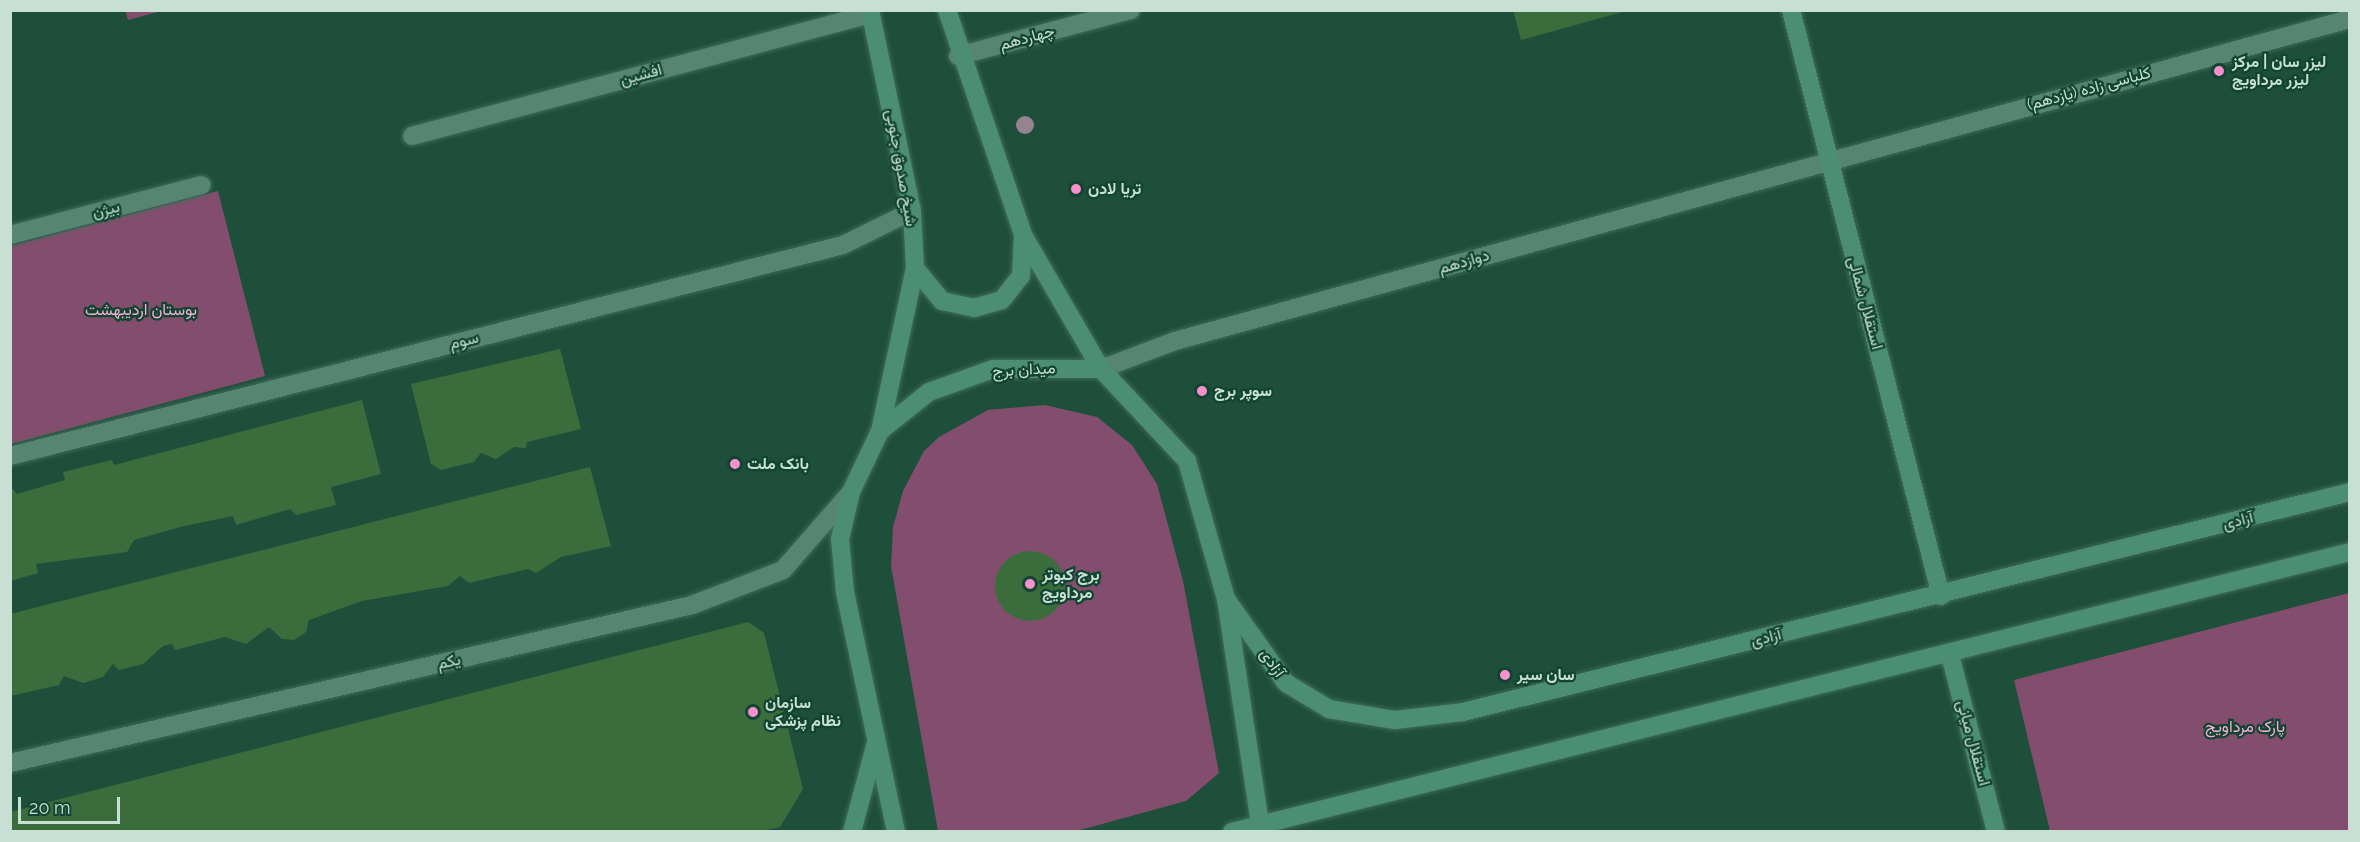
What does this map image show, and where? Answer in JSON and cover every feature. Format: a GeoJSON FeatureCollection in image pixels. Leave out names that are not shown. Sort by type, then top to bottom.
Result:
{"type":"FeatureCollection","features":[{"type":"Feature","properties":{"kind":"main road"},"geometry":{"type":"LineString","coordinates":[[947,10],[958,56],[1023,235],[1101,369],[1187,461],[1226,599],[1260,825]]}},
{"type":"Feature","properties":{"kind":"main road","name":"استقلال شمالی"},"geometry":{"type":"LineString","coordinates":[[1791,10],[1941,596]]}},
{"type":"Feature","properties":{"kind":"main road","name":"شیخ صدوق جنوبی"},"geometry":{"type":"LineString","coordinates":[[870,12],[912,211],[915,268],[880,431]]}},
{"type":"Feature","properties":{"kind":"main road"},"geometry":{"type":"LineString","coordinates":[[915,268],[942,301],[974,308],[1002,300],[1021,276],[1023,235]]}},
{"type":"Feature","properties":{"kind":"main road","name":"میدان برج"},"geometry":{"type":"LineString","coordinates":[[896,831],[875,744],[844,581],[840,539],[851,492],[880,431],[929,392],[993,369],[1101,369]]}},
{"type":"Feature","properties":{"kind":"main road","name":"آزادی"},"geometry":{"type":"LineString","coordinates":[[1226,599],[1286,683],[1329,709],[1395,720],[1463,712],[1941,596],[2349,492]]}},
{"type":"Feature","properties":{"kind":"main road"},"geometry":{"type":"LineString","coordinates":[[1232,831],[1950,655],[2349,552]]}},
{"type":"Feature","properties":{"kind":"main road","name":"استقلال میانی"},"geometry":{"type":"LineString","coordinates":[[1950,655],[1996,831]]}},
{"type":"Feature","properties":{"kind":"main road"},"geometry":{"type":"LineString","coordinates":[[852,831],[875,744]]}},
{"type":"Feature","properties":{"kind":"street","name":"چهاردهم"},"geometry":{"type":"LineString","coordinates":[[958,56],[1131,10]]}},
{"type":"Feature","properties":{"kind":"street","name":"افشین"},"geometry":{"type":"LineString","coordinates":[[412,136],[870,12]]}},
{"type":"Feature","properties":{"kind":"street","name":"کلباسی زاده (یازدهم)"},"geometry":{"type":"LineString","coordinates":[[1828,159],[2349,19]]}},
{"type":"Feature","properties":{"kind":"street","name":"دوازدهم"},"geometry":{"type":"LineString","coordinates":[[1101,369],[1175,341],[1828,159]]}},
{"type":"Feature","properties":{"kind":"street","name":"بیژن"},"geometry":{"type":"LineString","coordinates":[[10,235],[202,185]]}},
{"type":"Feature","properties":{"kind":"street","name":"سوم"},"geometry":{"type":"LineString","coordinates":[[10,456],[843,245],[912,211]]}},
{"type":"Feature","properties":{"kind":"street","name":"یکم"},"geometry":{"type":"LineString","coordinates":[[10,763],[692,605],[783,570],[851,492]]}},
{"type":"Feature","properties":{"kind":"green space"},"geometry":{"type":"Polygon","coordinates":[[[125,10],[161,10],[161,11],[128,20],[125,10]]]}},
{"type":"Feature","properties":{"kind":"green space","name":"بوستان اردیبهشت"},"geometry":{"type":"Polygon","coordinates":[[[218,191],[265,376],[11,444],[11,246],[218,191]]]}},
{"type":"Feature","properties":{"kind":"green space"},"geometry":{"type":"Polygon","coordinates":[[[1045,405],[1097,417],[1132,445],[1157,484],[1183,581],[1219,773],[1186,801],[1080,830],[938,831],[891,566],[893,527],[903,491],[924,451],[939,437],[988,410],[1045,405]]]}},
{"type":"Feature","properties":{"kind":"green space","name":"پارک مرداویج"},"geometry":{"type":"Polygon","coordinates":[[[2349,593],[2349,831],[2050,831],[2014,680],[2349,593]]]}},
{"type":"Feature","properties":{"kind":"building"},"geometry":{"type":"Polygon","coordinates":[[[1513,10],[1626,10],[1626,11],[1521,40],[1513,10]]]}},
{"type":"Feature","properties":{"kind":"building"},"geometry":{"type":"Polygon","coordinates":[[[560,349],[581,429],[527,442],[526,448],[514,447],[496,459],[481,453],[474,462],[441,470],[431,464],[411,384],[560,349]]]}},
{"type":"Feature","properties":{"kind":"building"},"geometry":{"type":"Polygon","coordinates":[[[362,400],[381,474],[331,487],[336,505],[296,515],[290,509],[236,525],[233,516],[184,526],[134,540],[127,552],[36,564],[38,573],[10,581],[10,486],[17,494],[65,480],[63,472],[112,460],[114,465],[362,400]]]}},
{"type":"Feature","properties":{"kind":"building"},"geometry":{"type":"Polygon","coordinates":[[[590,467],[611,546],[561,557],[536,573],[528,569],[469,583],[460,576],[448,586],[362,601],[309,620],[306,632],[294,640],[282,639],[269,627],[246,644],[225,637],[175,650],[172,644],[163,646],[143,664],[119,670],[113,664],[103,677],[83,683],[64,676],[59,685],[10,696],[10,614],[590,467]]]}},
{"type":"Feature","properties":{"kind":"building","name":"برج کبوتر مرداویج"},"geometry":{"type":"Polygon","coordinates":[[[1030,551],[1049,557],[1059,567],[1065,586],[1059,605],[1049,615],[1030,621],[1011,615],[1001,605],[995,586],[1001,567],[1011,557],[1030,551]]]}},
{"type":"Feature","properties":{"kind":"building"},"geometry":{"type":"Polygon","coordinates":[[[748,622],[764,633],[803,789],[780,827],[762,831],[10,831],[10,812],[748,622]]]}},
{"type":"Feature","properties":{"kind":"place","name":"لیزر سان | مرکز لیزر مرداویج"},"geometry":{"type":"Point","coordinates":[2219,71]}},
{"type":"Feature","properties":{"kind":"place","name":"تریا لادن"},"geometry":{"type":"Point","coordinates":[1076,189]}},
{"type":"Feature","properties":{"kind":"place","name":"سوپر برج"},"geometry":{"type":"Point","coordinates":[1202,391]}},
{"type":"Feature","properties":{"kind":"place","name":"بانک ملت"},"geometry":{"type":"Point","coordinates":[735,464]}},
{"type":"Feature","properties":{"kind":"place","name":"برج کبوتر مرداویج"},"geometry":{"type":"Point","coordinates":[1030,584]}},
{"type":"Feature","properties":{"kind":"place","name":"سان سیر"},"geometry":{"type":"Point","coordinates":[1505,675]}},
{"type":"Feature","properties":{"kind":"place","name":"سازمان نظام پزشکی"},"geometry":{"type":"Point","coordinates":[753,712]}}]}
